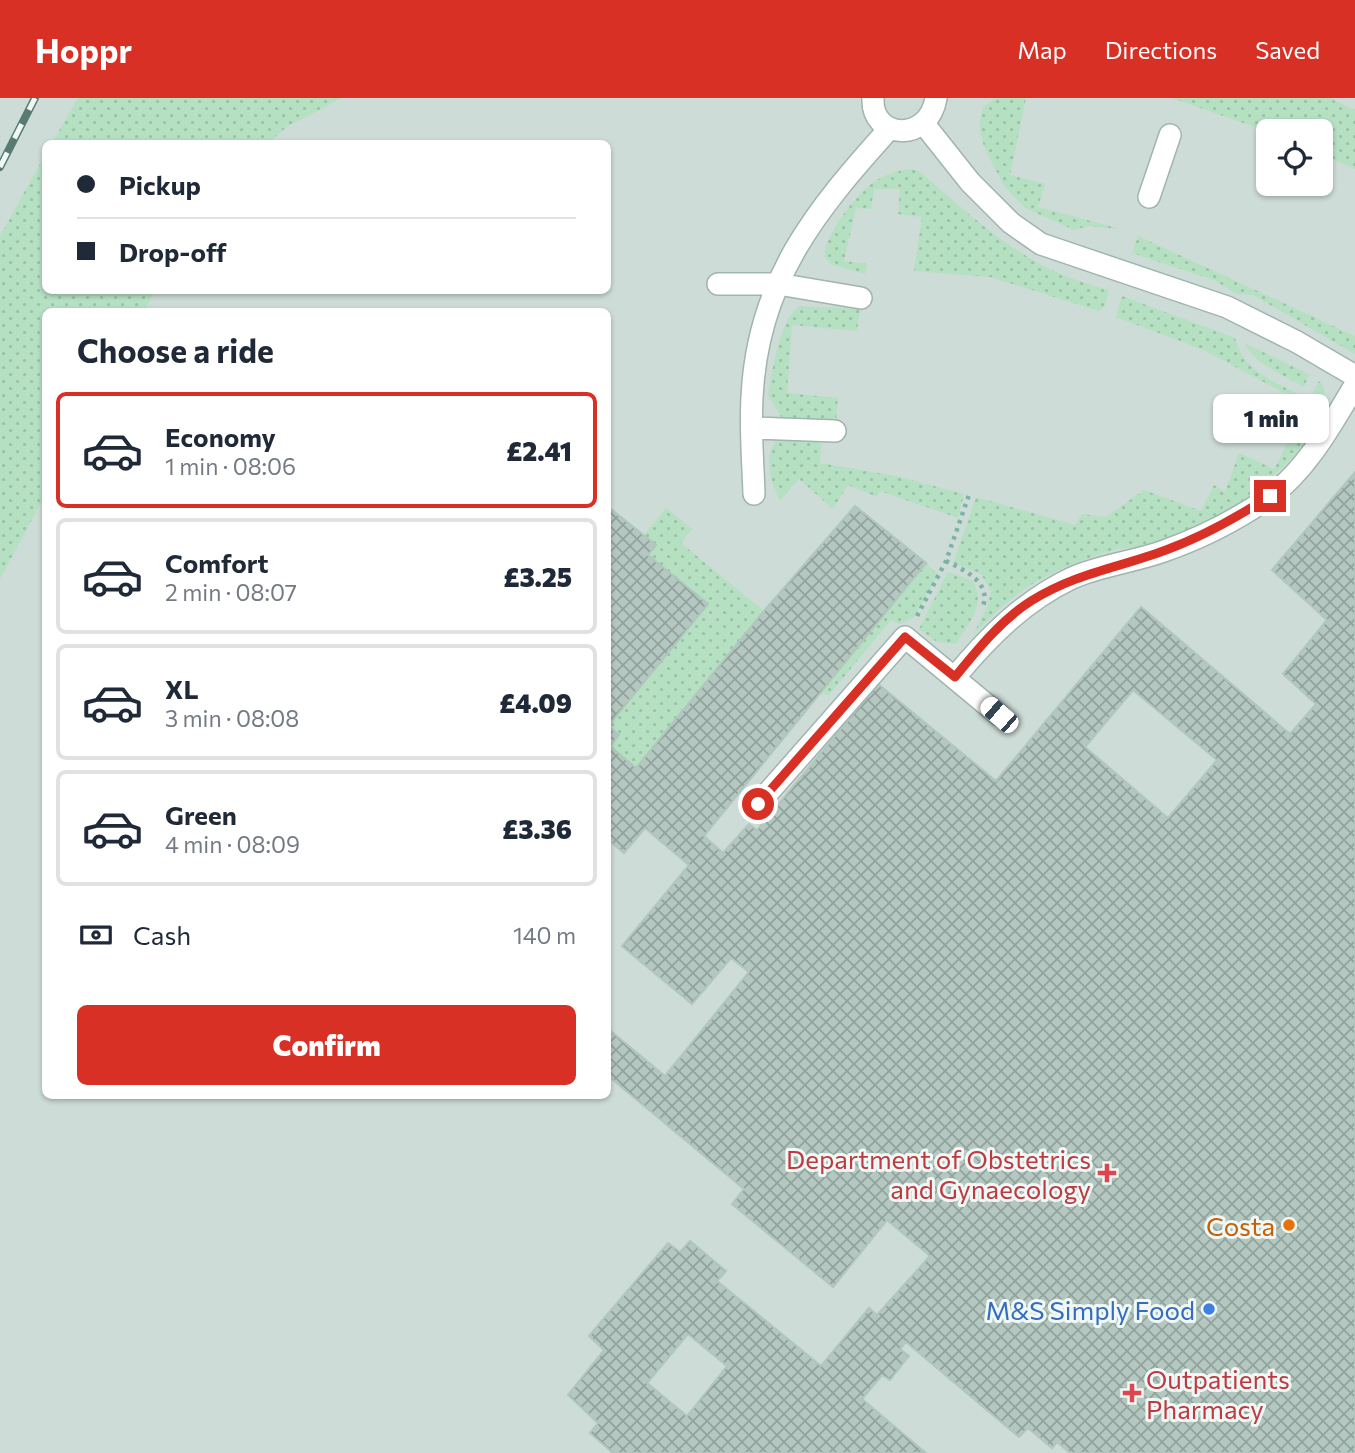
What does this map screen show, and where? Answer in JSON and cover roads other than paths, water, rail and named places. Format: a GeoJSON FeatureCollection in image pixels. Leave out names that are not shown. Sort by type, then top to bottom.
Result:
{"type":"FeatureCollection","features":[{"type":"Feature","properties":{"kind":"lane"},"geometry":{"type":"LineString","coordinates":[[873,98],[873,106],[879,119],[890,128],[914,130],[931,116],[936,98]]}},
{"type":"Feature","properties":{"kind":"lane"},"geometry":{"type":"LineString","coordinates":[[924,124],[970,182],[1011,223],[1041,244],[1227,307],[1297,342],[1355,376]]}},
{"type":"Feature","properties":{"kind":"lane"},"geometry":{"type":"LineString","coordinates":[[754,494],[752,396],[762,331],[786,260],[816,215],[890,128]]}},
{"type":"Feature","properties":{"kind":"lane"},"geometry":{"type":"LineString","coordinates":[[1149,197],[1170,135]]}},
{"type":"Feature","properties":{"kind":"lane"},"geometry":{"type":"LineString","coordinates":[[718,284],[778,284],[861,298]]}},
{"type":"Feature","properties":{"kind":"lane"},"geometry":{"type":"LineString","coordinates":[[955,677],[987,638],[1028,603],[1073,578],[1163,551],[1218,529],[1270,496],[1307,458],[1355,385]]}},
{"type":"Feature","properties":{"kind":"lane"},"geometry":{"type":"LineString","coordinates":[[752,428],[802,427],[835,431]]}},
{"type":"Feature","properties":{"kind":"lane"},"geometry":{"type":"LineString","coordinates":[[758,804],[905,637],[999,715]]}},
{"type":"Feature","properties":{"kind":"railway"},"geometry":{"type":"LineString","coordinates":[[0,167],[35,98]]}},
{"type":"Feature","properties":{"kind":"place","name":"Department of Obstetrics and Gynaecology"},"geometry":{"type":"Point","coordinates":[1107,1173]}},
{"type":"Feature","properties":{"kind":"place","name":"Costa"},"geometry":{"type":"Point","coordinates":[1289,1225]}},
{"type":"Feature","properties":{"kind":"place","name":"M&S Simply Food"},"geometry":{"type":"Point","coordinates":[1209,1309]}},
{"type":"Feature","properties":{"kind":"place","name":"Outpatients Pharmacy"},"geometry":{"type":"Point","coordinates":[1132,1393]}}]}
